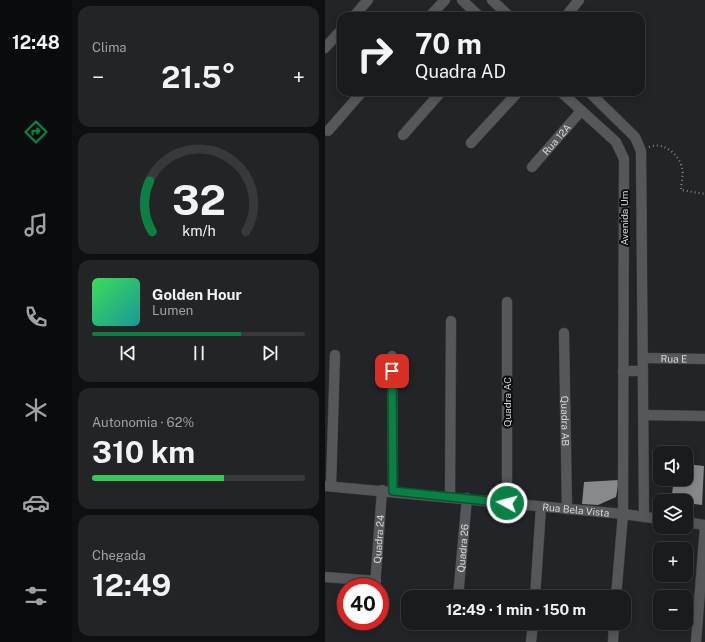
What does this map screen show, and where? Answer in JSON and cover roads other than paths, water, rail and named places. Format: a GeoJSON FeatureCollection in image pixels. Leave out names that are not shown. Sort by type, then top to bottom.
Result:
{"type":"FeatureCollection","features":[{"type":"Feature","properties":{"kind":"street"},"geometry":{"type":"LineString","coordinates":[[358,12],[368,0]]}},
{"type":"Feature","properties":{"kind":"street"},"geometry":{"type":"LineString","coordinates":[[434,12],[445,0]]}},
{"type":"Feature","properties":{"kind":"street"},"geometry":{"type":"LineString","coordinates":[[462,0],[475,12]]}},
{"type":"Feature","properties":{"kind":"street"},"geometry":{"type":"LineString","coordinates":[[569,12],[579,0]]}},
{"type":"Feature","properties":{"kind":"street"},"geometry":{"type":"LineString","coordinates":[[496,1],[506,12]]}},
{"type":"Feature","properties":{"kind":"street"},"geometry":{"type":"LineString","coordinates":[[325,48],[337,34]]}},
{"type":"Feature","properties":{"kind":"street"},"geometry":{"type":"LineString","coordinates":[[328,131],[359,96]]}},
{"type":"Feature","properties":{"kind":"street"},"geometry":{"type":"LineString","coordinates":[[403,135],[437,96]]}},
{"type":"Feature","properties":{"kind":"street"},"geometry":{"type":"LineString","coordinates":[[471,143],[514,96]]}},
{"type":"Feature","properties":{"kind":"street","name":"Avenida Um"},"geometry":{"type":"LineString","coordinates":[[565,96],[616,142],[624,159],[623,514],[617,590]]}},
{"type":"Feature","properties":{"kind":"street","name":"Avenida Um"},"geometry":{"type":"LineString","coordinates":[[593,96],[635,137],[641,151],[645,516]]}},
{"type":"Feature","properties":{"kind":"street","name":"Rua 12A"},"geometry":{"type":"LineString","coordinates":[[533,167],[581,111]]}},
{"type":"Feature","properties":{"kind":"street","name":"Quadra AC"},"geometry":{"type":"LineString","coordinates":[[507,302],[507,503]]}},
{"type":"Feature","properties":{"kind":"street"},"geometry":{"type":"LineString","coordinates":[[450,497],[451,321]]}},
{"type":"Feature","properties":{"kind":"street","name":"Quadra AB"},"geometry":{"type":"LineString","coordinates":[[564,334],[567,509]]}},
{"type":"Feature","properties":{"kind":"street"},"geometry":{"type":"LineString","coordinates":[[328,486],[335,355]]}},
{"type":"Feature","properties":{"kind":"street"},"geometry":{"type":"LineString","coordinates":[[392,356],[393,491]]}},
{"type":"Feature","properties":{"kind":"street","name":"Rua E"},"geometry":{"type":"LineString","coordinates":[[643,358],[705,359]]}},
{"type":"Feature","properties":{"kind":"street"},"geometry":{"type":"LineString","coordinates":[[623,371],[643,371]]}},
{"type":"Feature","properties":{"kind":"street"},"geometry":{"type":"LineString","coordinates":[[644,415],[705,416]]}},
{"type":"Feature","properties":{"kind":"street","name":"Rua Bela Vista"},"geometry":{"type":"LineString","coordinates":[[328,486],[467,498],[653,518]]}},
{"type":"Feature","properties":{"kind":"street","name":"Quadra 24"},"geometry":{"type":"LineString","coordinates":[[375,578],[382,490]]}},
{"type":"Feature","properties":{"kind":"street"},"geometry":{"type":"LineString","coordinates":[[608,512],[623,493]]}},
{"type":"Feature","properties":{"kind":"street","name":"Quadra 26"},"geometry":{"type":"LineString","coordinates":[[459,590],[467,498]]}},
{"type":"Feature","properties":{"kind":"street"},"geometry":{"type":"LineString","coordinates":[[535,590],[541,507]]}},
{"type":"Feature","properties":{"kind":"street"},"geometry":{"type":"LineString","coordinates":[[693,523],[705,525],[696,642]]}},
{"type":"Feature","properties":{"kind":"street"},"geometry":{"type":"LineString","coordinates":[[325,577],[337,579]]}},
{"type":"Feature","properties":{"kind":"street"},"geometry":{"type":"LineString","coordinates":[[531,642],[532,630]]}},
{"type":"Feature","properties":{"kind":"street"},"geometry":{"type":"LineString","coordinates":[[613,642],[614,630]]}}]}
